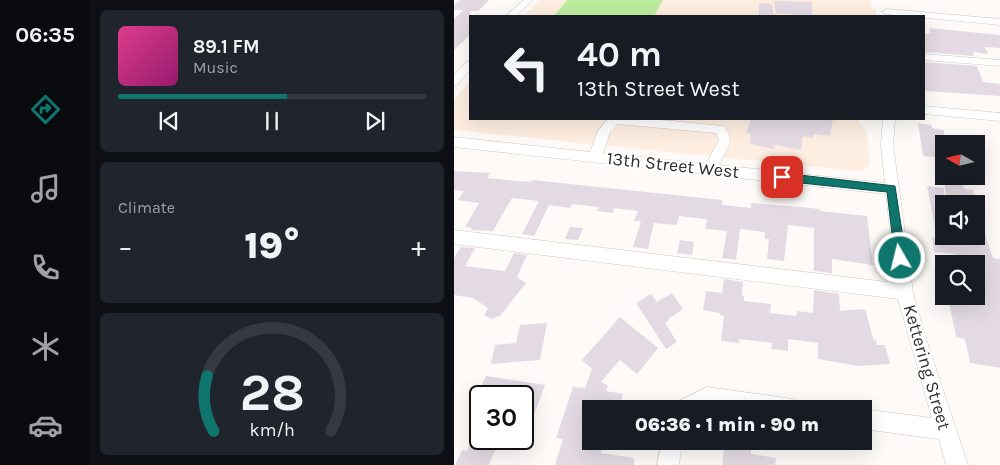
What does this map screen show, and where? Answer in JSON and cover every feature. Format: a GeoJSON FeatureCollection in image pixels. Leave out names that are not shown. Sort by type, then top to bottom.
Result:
{"type":"FeatureCollection","features":[{"type":"Feature","properties":{"kind":"street"},"geometry":{"type":"LineString","coordinates":[[512,15],[529,0]]}},
{"type":"Feature","properties":{"kind":"street"},"geometry":{"type":"LineString","coordinates":[[885,0],[888,14],[902,15]]}},
{"type":"Feature","properties":{"kind":"street"},"geometry":{"type":"LineString","coordinates":[[925,17],[1000,22]]}},
{"type":"Feature","properties":{"kind":"street"},"geometry":{"type":"LineString","coordinates":[[925,58],[1000,63]]}},
{"type":"Feature","properties":{"kind":"street"},"geometry":{"type":"LineString","coordinates":[[454,82],[469,65]]}},
{"type":"Feature","properties":{"kind":"street"},"geometry":{"type":"LineString","coordinates":[[925,110],[1000,117]]}},
{"type":"Feature","properties":{"kind":"street"},"geometry":{"type":"LineString","coordinates":[[595,157],[604,131],[611,122],[618,120],[719,129],[724,134],[725,140],[710,168]]}},
{"type":"Feature","properties":{"kind":"street","name":"Kettering Street"},"geometry":{"type":"LineString","coordinates":[[889,120],[887,145],[891,189],[905,292],[957,465]]}},
{"type":"Feature","properties":{"kind":"street","name":"13th Street West"},"geometry":{"type":"LineString","coordinates":[[454,142],[710,168],[891,189]]}},
{"type":"Feature","properties":{"kind":"street"},"geometry":{"type":"LineString","coordinates":[[454,237],[905,292]]}},
{"type":"Feature","properties":{"kind":"street"},"geometry":{"type":"LineString","coordinates":[[699,400],[706,396],[733,400]]}},
{"type":"Feature","properties":{"kind":"street"},"geometry":{"type":"LineString","coordinates":[[872,419],[945,430]]}},
{"type":"Feature","properties":{"kind":"street"},"geometry":{"type":"LineString","coordinates":[[668,465],[670,450]]}},
{"type":"Feature","properties":{"kind":"shaded area"},"geometry":{"type":"Polygon","coordinates":[[[541,0],[871,0],[872,10],[876,10],[876,15],[524,15],[541,0]]]}},
{"type":"Feature","properties":{"kind":"shaded area"},"geometry":{"type":"Polygon","coordinates":[[[469,82],[469,120],[858,120],[867,132],[870,166],[858,171],[454,130],[454,100],[469,82]]]}},
{"type":"Feature","properties":{"kind":"green space"},"geometry":{"type":"Polygon","coordinates":[[[567,0],[663,0],[655,15],[555,15],[567,0]]]}},
{"type":"Feature","properties":{"kind":"building"},"geometry":{"type":"Polygon","coordinates":[[[461,0],[489,0],[478,11],[470,11],[469,36],[454,50],[454,19],[463,10],[454,10],[454,6],[461,0]]]}},
{"type":"Feature","properties":{"kind":"building"},"geometry":{"type":"Polygon","coordinates":[[[774,1],[812,2],[812,15],[776,13],[774,1]]]}},
{"type":"Feature","properties":{"kind":"building"},"geometry":{"type":"Polygon","coordinates":[[[759,3],[772,4],[774,15],[759,15],[759,3]]]}},
{"type":"Feature","properties":{"kind":"building"},"geometry":{"type":"Polygon","coordinates":[[[929,28],[1001,35],[1001,48],[985,47],[988,54],[973,52],[974,56],[925,52],[925,34],[930,33],[929,28]]]}},
{"type":"Feature","properties":{"kind":"building"},"geometry":{"type":"Polygon","coordinates":[[[925,62],[977,66],[983,82],[1001,84],[1001,96],[926,91],[925,62]]]}},
{"type":"Feature","properties":{"kind":"building"},"geometry":{"type":"Polygon","coordinates":[[[751,120],[833,120],[830,136],[814,134],[813,138],[803,136],[801,150],[775,145],[774,149],[750,144],[751,134],[746,133],[751,120]]]}},
{"type":"Feature","properties":{"kind":"building"},"geometry":{"type":"Polygon","coordinates":[[[918,123],[944,130],[944,135],[935,135],[935,157],[923,156],[918,123]]]}},
{"type":"Feature","properties":{"kind":"building"},"geometry":{"type":"Polygon","coordinates":[[[454,171],[490,173],[487,178],[531,182],[532,180],[722,200],[722,205],[751,208],[751,203],[820,209],[820,211],[867,216],[873,265],[832,259],[832,273],[814,271],[814,228],[788,225],[784,261],[767,259],[769,239],[765,239],[765,232],[740,229],[736,260],[722,258],[727,231],[705,229],[707,220],[705,219],[679,216],[677,225],[654,223],[648,249],[633,247],[641,221],[634,221],[638,211],[614,208],[613,213],[597,211],[599,207],[572,204],[570,208],[549,205],[534,236],[522,234],[539,201],[512,198],[493,231],[471,230],[472,228],[465,227],[479,203],[458,200],[464,191],[454,190],[454,171]]]}},
{"type":"Feature","properties":{"kind":"building"},"geometry":{"type":"Polygon","coordinates":[[[945,185],[963,185],[964,189],[973,190],[974,195],[946,195],[945,185]]]}},
{"type":"Feature","properties":{"kind":"building"},"geometry":{"type":"Polygon","coordinates":[[[927,186],[944,188],[944,195],[935,195],[935,228],[927,186]]]}},
{"type":"Feature","properties":{"kind":"building"},"geometry":{"type":"Polygon","coordinates":[[[570,227],[583,228],[578,240],[565,239],[570,227]]]}},
{"type":"Feature","properties":{"kind":"building"},"geometry":{"type":"Polygon","coordinates":[[[985,234],[993,258],[1001,259],[1001,368],[970,363],[965,339],[956,337],[950,305],[985,305],[985,255],[955,255],[934,252],[932,237],[935,238],[935,245],[985,245],[985,234]]]}},
{"type":"Feature","properties":{"kind":"building"},"geometry":{"type":"Polygon","coordinates":[[[680,240],[694,242],[692,255],[677,253],[680,240]]]}},
{"type":"Feature","properties":{"kind":"building"},"geometry":{"type":"Polygon","coordinates":[[[461,247],[475,248],[465,266],[505,271],[514,253],[527,255],[517,277],[526,283],[500,316],[491,319],[484,315],[488,308],[473,298],[454,295],[454,258],[461,247]]]}},
{"type":"Feature","properties":{"kind":"building"},"geometry":{"type":"Polygon","coordinates":[[[724,279],[743,282],[742,296],[744,296],[744,301],[771,304],[770,313],[796,316],[797,311],[813,313],[814,290],[839,294],[840,311],[865,309],[874,341],[876,340],[877,345],[885,345],[890,364],[858,366],[818,359],[818,343],[788,339],[788,351],[771,349],[772,343],[739,339],[739,343],[721,341],[724,316],[720,315],[720,313],[703,310],[706,291],[722,293],[724,279]]]}},
{"type":"Feature","properties":{"kind":"building"},"geometry":{"type":"Polygon","coordinates":[[[672,293],[683,309],[665,323],[677,342],[666,349],[636,303],[651,294],[657,302],[672,293]]]}},
{"type":"Feature","properties":{"kind":"building"},"geometry":{"type":"Polygon","coordinates":[[[620,317],[658,348],[637,374],[620,360],[601,382],[608,385],[606,391],[623,394],[621,400],[582,400],[582,450],[602,450],[601,453],[634,458],[634,465],[555,465],[563,439],[556,438],[573,387],[585,388],[592,369],[582,360],[620,317]]]}},
{"type":"Feature","properties":{"kind":"building"},"geometry":{"type":"Polygon","coordinates":[[[547,323],[540,360],[491,364],[495,345],[516,343],[520,325],[547,323]]]}},
{"type":"Feature","properties":{"kind":"building"},"geometry":{"type":"Polygon","coordinates":[[[486,376],[545,385],[534,414],[534,385],[482,385],[486,376]]]}},
{"type":"Feature","properties":{"kind":"building"},"geometry":{"type":"Polygon","coordinates":[[[469,446],[469,450],[495,450],[489,465],[455,465],[462,450],[467,451],[469,446]]]}},
{"type":"Feature","properties":{"kind":"building"},"geometry":{"type":"Polygon","coordinates":[[[724,450],[751,450],[751,454],[776,458],[775,465],[722,465],[724,450]]]}},
{"type":"Feature","properties":{"kind":"route"},"geometry":{"type":"LineString","coordinates":[[782,177],[891,189],[900,258]]}}]}
